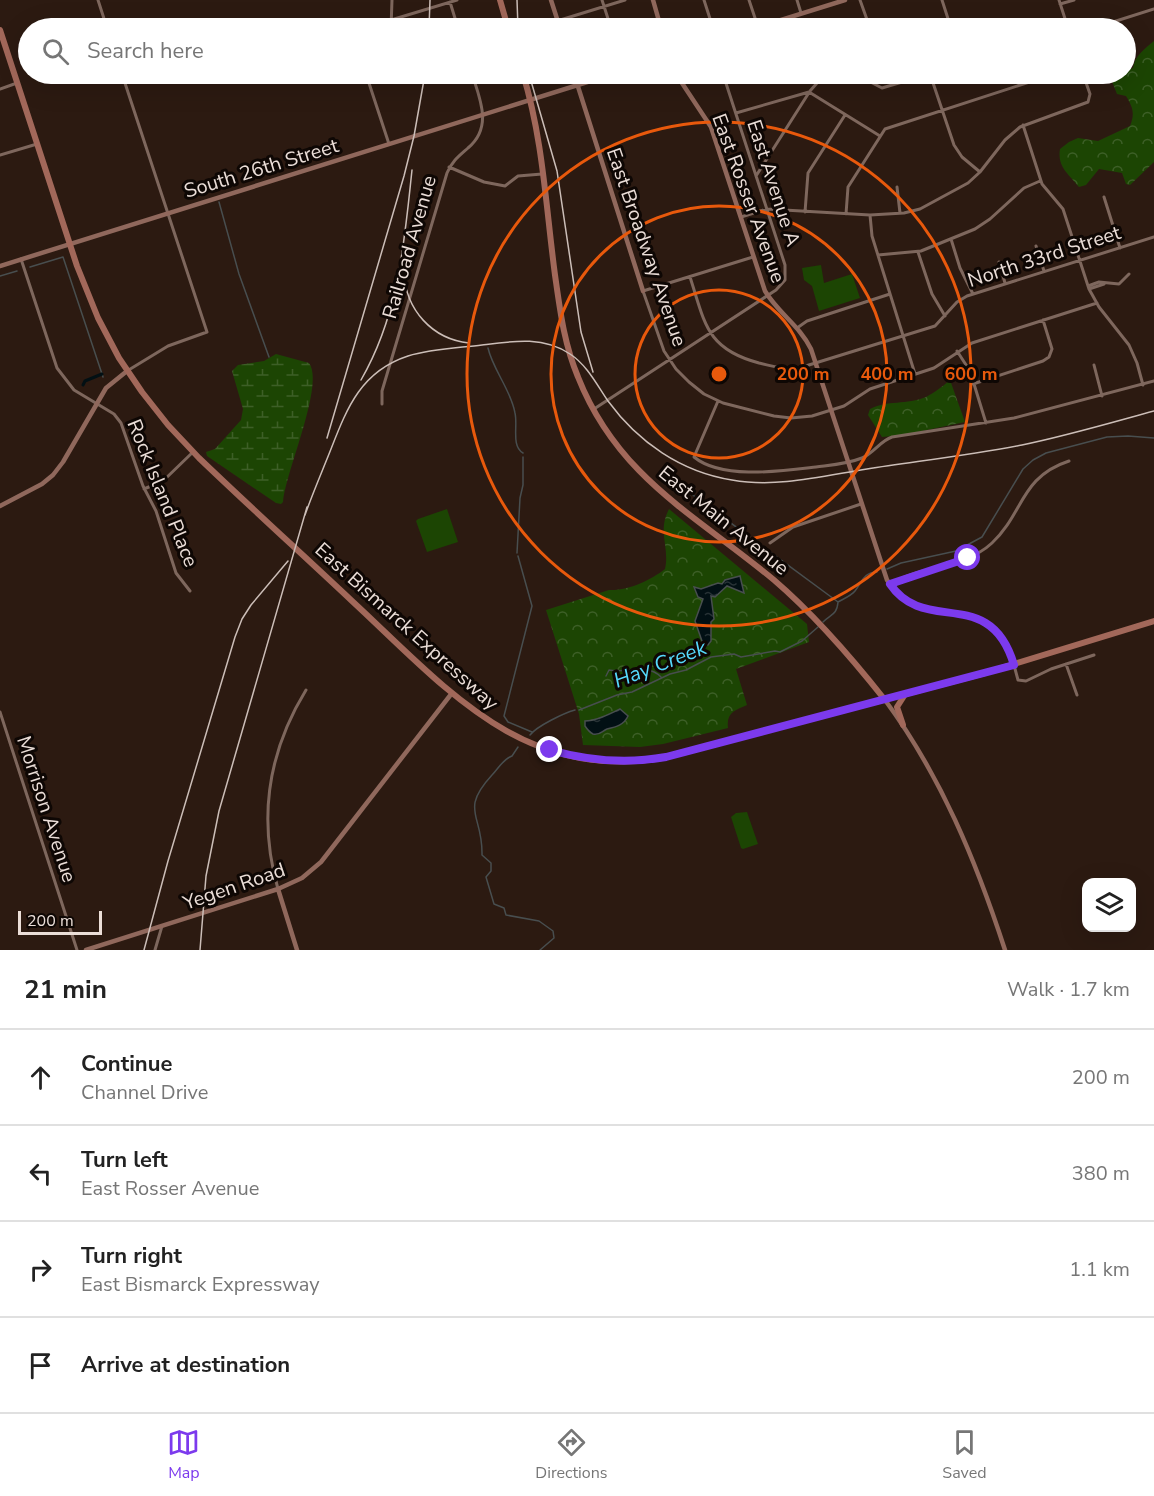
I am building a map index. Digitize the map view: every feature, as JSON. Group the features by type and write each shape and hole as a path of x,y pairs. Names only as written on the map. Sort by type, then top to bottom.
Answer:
{"main road":[{"path":"500,0 505,18"},
{"name":"East Bismarck Expressway","path":"0,30 69,244 94,311 127,371 157,412 193,452 452,693 492,724 532,744 567,755 619,762 650,760 1014,665 1154,621"},
{"name":"East Main Avenue","path":"526,84 542,174 564,332 574,369 593,410 621,451 650,484 753,563 796,600 835,639 885,700"},
{"path":"903,725 897,707 906,694"}],"street":[{"path":"98,0 104,18"},
{"path":"391,18 392,0"},
{"path":"398,18 457,0"},
{"path":"551,0 557,18"},
{"path":"602,0 608,18"},
{"path":"567,18 625,0"},
{"path":"653,0 659,18"},
{"path":"704,0 710,18"},
{"path":"749,0 754,18"},
{"path":"797,0 802,14"},
{"path":"789,18 845,0"},
{"path":"860,0 866,18"},
{"path":"942,0 948,18"},
{"path":"1065,18 1060,2 1074,0"},
{"path":"450,2 455,18"},
{"path":"1126,18 1154,9"},
{"path":"0,88 17,83"},
{"path":"0,506 42,484 53,475 108,386 168,345 207,332 125,84"},
{"path":"369,84 389,144"},
{"path":"475,84 483,114"},
{"name":"South 26th Street","path":"0,266 580,84"},
{"name":"East Rosser Avenue","path":"681,84 711,126 753,257 768,296 809,345 883,571 890,584 901,597 917,606 966,614 987,624 1003,639 1014,665"},
{"name":"East Avenue A","path":"726,84 786,272 781,286 768,296"},
{"path":"756,176 816,84"},
{"path":"874,84 882,88 895,84"},
{"path":"932,84 956,149 980,172"},
{"path":"846,214 848,187 887,127 1023,84"},
{"path":"741,217 767,209 870,214 900,213 931,205 965,185 980,172 1008,137 1023,126 1085,104 1090,94 1086,84"},
{"name":"East Broadway Avenue","path":"577,85 660,342 669,360 689,382 718,401 784,418 807,417 847,405 870,389 934,368 957,351 976,342 1097,303"},
{"path":"736,113 809,92 880,136"},
{"name":"Railroad Avenue","path":"382,404 382,391 449,167 479,136 483,114"},
{"path":"805,212 808,173 845,115"},
{"path":"1023,126 1041,181 1045,189 1062,207 1088,288 1129,345 1143,385"},
{"path":"0,155 37,144"},
{"path":"449,167 484,182 505,186 518,176 542,174"},
{"path":"878,255 918,252 983,225 1024,188 1041,181"},
{"path":"897,187 900,213"},
{"path":"1104,197 1120,248"},
{"path":"870,214 870,229 915,375"},
{"name":"North 33rd Street","path":"710,333 724,348 744,359 789,369 800,369 935,326 957,302 973,294 1154,237"},
{"path":"951,239 961,270 973,294"},
{"path":"1036,246 1044,272"},
{"path":"918,252 932,294 945,316"},
{"path":"643,291 753,257"},
{"name":"Rock Island Place","path":"21,259 57,368 72,389 114,414 122,424 144,489 156,511 176,573 190,591"},
{"path":"999,262 1006,284"},
{"path":"1088,288 1099,282 1119,284 1130,274"},
{"path":"690,277 710,333"},
{"path":"797,328 807,321 890,294"},
{"path":"593,410 768,296"},
{"path":"973,384 1042,362 1049,357 1052,349 1043,320"},
{"path":"957,351 968,368 986,423"},
{"path":"1094,365 1102,396"},
{"path":"718,401 693,457 717,467 757,473 848,462 866,456 892,437 1037,413 1154,381"},
{"path":"144,489 165,480 193,452"},
{"path":"890,584 980,552 999,535 1035,480 1052,468 1069,461"},
{"path":"770,543 798,525 861,504"},
{"path":"1014,665 1018,680 1024,681 1094,655"},
{"path":"1066,664 1077,695"},
{"path":"297,950 278,889 268,838 269,794 280,740 306,690"},
{"name":"Yegen Road","path":"86,950 278,889 302,878 321,862 452,693"},
{"name":"East Main Avenue","path":"885,700 925,761 964,836 982,880 1005,950"},
{"name":"Morrison Avenue","path":"0,712 77,950"},
{"path":"155,950 162,926"}],"green space":[{"path":"1154,41 1154,162 1130,185 1126,184 1122,173 1099,169 1086,185 1079,187 1062,166 1060,149 1078,138 1098,141 1130,126 1133,111 1126,96 1117,94 1113,84 1136,84 1136,60"},
{"path":"821,265 824,283 852,274 860,298 819,311 812,286 804,280 802,268"},
{"path":"276,354 309,363 313,374 308,409 281,504 276,503 207,456 206,452 215,449 241,420 243,409 232,371 238,365 264,361"},
{"path":"950,380 965,422 882,437 868,415 870,409 877,406 926,397"},
{"path":"447,509 458,542 427,552 416,521"},
{"path":"669,509 807,624 809,642 736,669 747,705 730,715 728,728 663,744 640,747 583,745 579,714 546,610 609,590 631,587 665,569 664,525"},
{"path":"747,812 758,844 743,849 731,817 736,813"}],"water":[{"path":"740,576 744,593 727,586 715,597 711,596 714,619 711,622 711,641 708,645 703,644 695,621 703,599 698,597 694,587 701,589 718,583 722,584 725,580"},
{"path":"620,709 628,716 619,725 599,734 593,734 585,726 585,721 598,719"}],"waterway":[{"path":"219,202 239,274 269,357"},
{"path":"30,267 63,257 103,377"},
{"path":"0,276 17,271"},
{"path":"488,348 513,405 517,446 523,453"},
{"path":"83,385 85,381 102,374"},
{"name":"Hay Creek","path":"887,569 901,563 956,551 982,537 1023,469 1046,453 1107,437 1154,438"},
{"path":"517,553 523,457"},
{"path":"682,487 838,602"},
{"path":"518,556 532,606 504,716 508,722 532,732"},
{"name":"Hay Creek","path":"823,622 835,612 838,602 853,593 866,576 877,572"},
{"name":"Hay Creek","path":"579,710 617,695 632,692 711,657 734,654 741,657 780,652 802,641 818,627"},
{"path":"606,676 609,670 643,669 661,677"},
{"name":"Hay Creek","path":"530,735 551,720 575,710"},
{"name":"Hay Creek","path":"518,747 482,787 477,797 475,813 482,855 491,863 491,871 486,877 494,904 504,908 506,915 539,921 553,931 554,938 540,950"}],"railway":[{"path":"429,18 430,0"},
{"path":"517,0 518,18"},
{"path":"327,438 404,176 423,84"},
{"path":"532,84 557,171 581,332 593,372"},
{"path":"361,380 374,355 392,304 402,252 412,170"},
{"path":"404,273 410,299 423,320 444,336 469,343"},
{"path":"305,515 342,423 356,395 366,383 391,363 408,356 445,349 528,341 560,348 582,364 608,401 633,430 662,453 695,470 713,476 749,482 800,480 1003,449 1055,438 1154,411"},
{"path":"200,950 206,876 219,811 307,507"},
{"path":"144,950 168,861 235,637 251,605 288,561"}],"route":[{"path":"550,750 600,760 650,760 696,750 1014,665 1008,647 995,629 966,614 917,606 901,597 890,584 968,558"}]}
